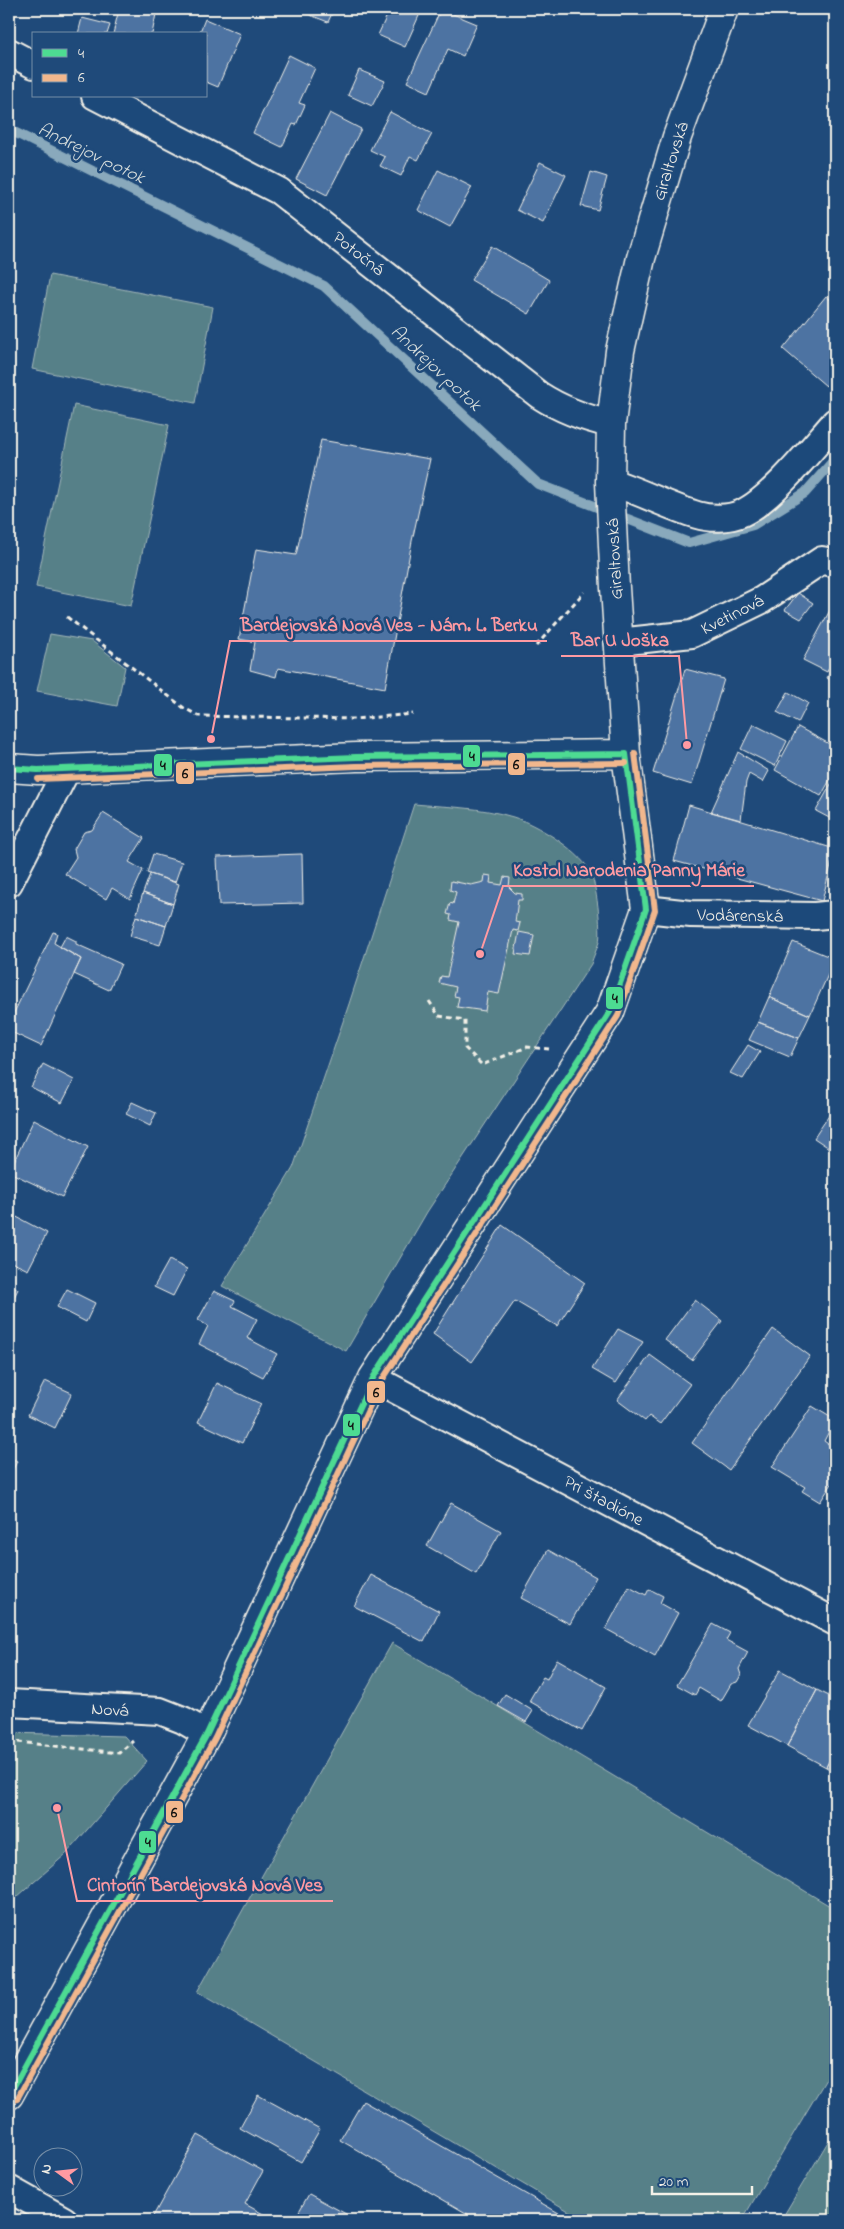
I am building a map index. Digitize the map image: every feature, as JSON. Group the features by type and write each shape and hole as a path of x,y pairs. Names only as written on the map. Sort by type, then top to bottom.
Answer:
{"street":[{"name":"Giraltovská","path":"9,2094 207,1734 373,1378 610,1012 646,909 626,754 610,482 611,424 620,351 641,258 677,137 724,9"},
{"path":"9,52 32,64"},
{"name":"Potočná","path":"99,98 279,191 538,395 562,410 581,417 611,424"},
{"path":"610,482 698,515 721,518 741,514 756,504 788,473 835,422"},
{"name":"Kvetinová","path":"618,642 692,634 762,600 822,560 835,564"},
{"path":"9,768 67,769 356,757 626,754"},
{"path":"9,883 67,769"},
{"name":"Vodárenská","path":"646,909 691,914 815,916 835,914"},
{"name":"Pri štadióne","path":"373,1378 835,1622"},
{"name":"Nová","path":"9,1703 160,1711 184,1720 207,1734"},
{"path":"9,2189 64,2220"}],"path":[{"path":"536,646 586,589"},
{"path":"68,617 184,708 199,716 355,719 413,714"},
{"path":"429,1001 439,1016 465,1020 465,1048 482,1065 527,1047 554,1049"},
{"path":"9,1741 119,1753 138,1737"}],"green space":[{"path":"50,275 213,307 195,403 32,369"},
{"path":"74,405 169,425 131,606 36,587"},
{"path":"50,634 92,641 125,667 117,706 37,691"},
{"path":"414,804 476,809 501,814 522,820 555,838 576,854 590,871 596,895 600,936 591,964 427,1212 346,1351 222,1286 293,1168"},
{"path":"392,1643 835,1909 835,2064 742,2220 584,2220 197,1992"},
{"path":"9,1733 124,1736 147,1761 66,1854 9,1904"},
{"path":"835,2130 835,2220 781,2220"}],"building":[{"path":"119,9 157,9 152,32 113,32"},
{"path":"301,9 334,9 328,22 300,11"},
{"path":"390,9 422,9 405,47 378,35"},
{"path":"441,9 477,24 463,56 448,49 429,92 407,82"},
{"path":"82,18 110,25 108,32 78,32"},
{"path":"205,19 240,34 218,87 208,83 208,32 200,32"},
{"path":"289,55 315,68 299,103 305,105 296,125 293,124 282,147 253,133"},
{"path":"359,70 385,81 372,106 348,95"},
{"path":"390,112 432,134 418,160 410,156 401,176 380,166 385,157 370,150"},
{"path":"330,113 361,129 327,195 296,179"},
{"path":"540,162 566,175 543,223 517,210"},
{"path":"438,170 472,187 450,227 418,210"},
{"path":"591,172 607,177 598,210 581,206"},
{"path":"492,246 549,280 529,314 471,280"},
{"path":"826,296 835,303 835,373 826,386 783,349"},
{"path":"321,440 430,459 412,541 385,688 278,668 276,677 250,670 255,642 239,639 256,549 296,555"},
{"path":"798,593 813,603 801,619 785,610"},
{"path":"835,601 835,656 827,672 803,660"},
{"path":"835,663 835,683 827,678"},
{"path":"685,669 724,679 692,785 653,773"},
{"path":"788,692 808,703 798,723 777,712"},
{"path":"753,724 787,741 775,766 741,749"},
{"path":"798,727 835,747 835,771 821,796 775,770"},
{"path":"738,752 769,771 763,782 749,774 746,782 741,820 711,812"},
{"path":"835,777 835,821 816,811"},
{"path":"689,805 835,849 822,901 674,861"},
{"path":"103,813 144,838 129,862 143,870 130,899 112,888 106,899 65,874 76,857 74,849 84,832 92,830"},
{"path":"153,854 182,862 175,882 147,873"},
{"path":"302,854 303,903 219,905 217,857"},
{"path":"150,874 179,884 173,904 143,893"},
{"path":"485,875 491,876 490,883 502,885 504,877 510,878 509,887 515,893 522,894 522,900 518,900 515,922 520,923 518,931 513,930 499,994 488,992 485,1011 457,1007 459,997 454,996 456,987 439,983 441,976 447,977 459,922 450,920 451,915 447,914 450,903 453,904 456,892 450,890 451,881 471,885 484,882"},
{"path":"143,893 173,904 166,926 136,916"},
{"path":"136,916 166,926 160,945 130,936"},
{"path":"53,932 57,933 54,943 81,959 41,1046 9,1031 9,1023"},
{"path":"519,932 534,935 530,956 515,954"},
{"path":"66,936 76,941 76,944 121,964 109,990 74,974 81,959 60,947"},
{"path":"793,942 835,959 810,1015 769,997"},
{"path":"769,997 810,1015 799,1038 758,1022"},
{"path":"758,1022 799,1038 790,1057 749,1040"},
{"path":"748,1045 760,1052 743,1079 730,1073"},
{"path":"43,1064 74,1080 62,1103 31,1087"},
{"path":"132,1102 156,1113 150,1126 126,1114"},
{"path":"832,1111 835,1113 835,1152 814,1138"},
{"path":"34,1119 88,1147 62,1197 9,1172"},
{"path":"9,1213 47,1233 28,1270 9,1261"},
{"path":"502,1225 585,1283 557,1326 515,1301 472,1362 433,1334"},
{"path":"169,1260 187,1269 173,1296 154,1287"},
{"path":"9,1284 18,1289 9,1308"},
{"path":"67,1289 95,1303 86,1322 57,1307"},
{"path":"214,1291 235,1301 232,1306 257,1319 247,1338 277,1354 263,1377 199,1344 208,1326 198,1320"},
{"path":"695,1300 722,1321 692,1360 665,1340"},
{"path":"618,1329 643,1342 616,1383 592,1369"},
{"path":"773,1329 810,1356 729,1470 692,1443"},
{"path":"650,1355 690,1384 660,1424 649,1416 645,1421 617,1400"},
{"path":"45,1381 72,1393 55,1428 28,1415"},
{"path":"217,1383 261,1404 242,1443 198,1422"},
{"path":"812,1406 835,1420 824,1441 835,1449 835,1479 820,1502 802,1491 805,1487 772,1467"},
{"path":"9,1457 17,1461 9,1478"},
{"path":"451,1503 501,1531 476,1574 427,1546"},
{"path":"548,1550 596,1577 570,1624 521,1598"},
{"path":"371,1575 439,1611 424,1642 354,1606"},
{"path":"629,1586 646,1595 649,1589 663,1596 660,1603 678,1613 655,1656 606,1629"},
{"path":"713,1624 730,1633 726,1640 748,1652 739,1669 741,1675 737,1682 731,1684 721,1701 699,1688 695,1695 677,1685"},
{"path":"557,1659 606,1687 582,1731 529,1701 543,1677 547,1679"},
{"path":"780,1670 817,1690 787,1746 748,1725"},
{"path":"817,1690 835,1699 835,1750 826,1767 787,1746"},
{"path":"505,1694 533,1711 526,1722 498,1706"},
{"path":"835,1750 835,1773 826,1767"},
{"path":"258,2095 320,2129 301,2162 240,2128"},
{"path":"363,2101 571,2220 478,2220 340,2140"},
{"path":"198,2135 263,2171 245,2204 274,2220 151,2220"},
{"path":"309,2194 357,2220 294,2220"}],"waterway":[{"name":"Andrejov potok","path":"9,133 14,132 324,286 538,484 689,543 753,525 805,493 835,459"}],"transit line":[{"name":"6","path":"17,2099 215,1738 381,1382 618,1016 655,910 635,753"},
{"name":"4","path":"9,768 38,770 356,757 626,754"},
{"name":"4","path":"9,2095 207,1734 373,1378 610,1012 646,909 626,754"},
{"name":"6","path":"38,779 356,766 626,763"}],"place":[{"name":"Bardejovská Nová Ves - Nám. L. Berku","path":"211,739"},
{"name":"Bar U Joška","path":"687,745"},
{"name":"Kostol Narodenia Panny Márie","path":"480,954"},
{"name":"Cintorín Bardejovská Nová Ves","path":"57,1808"}]}
